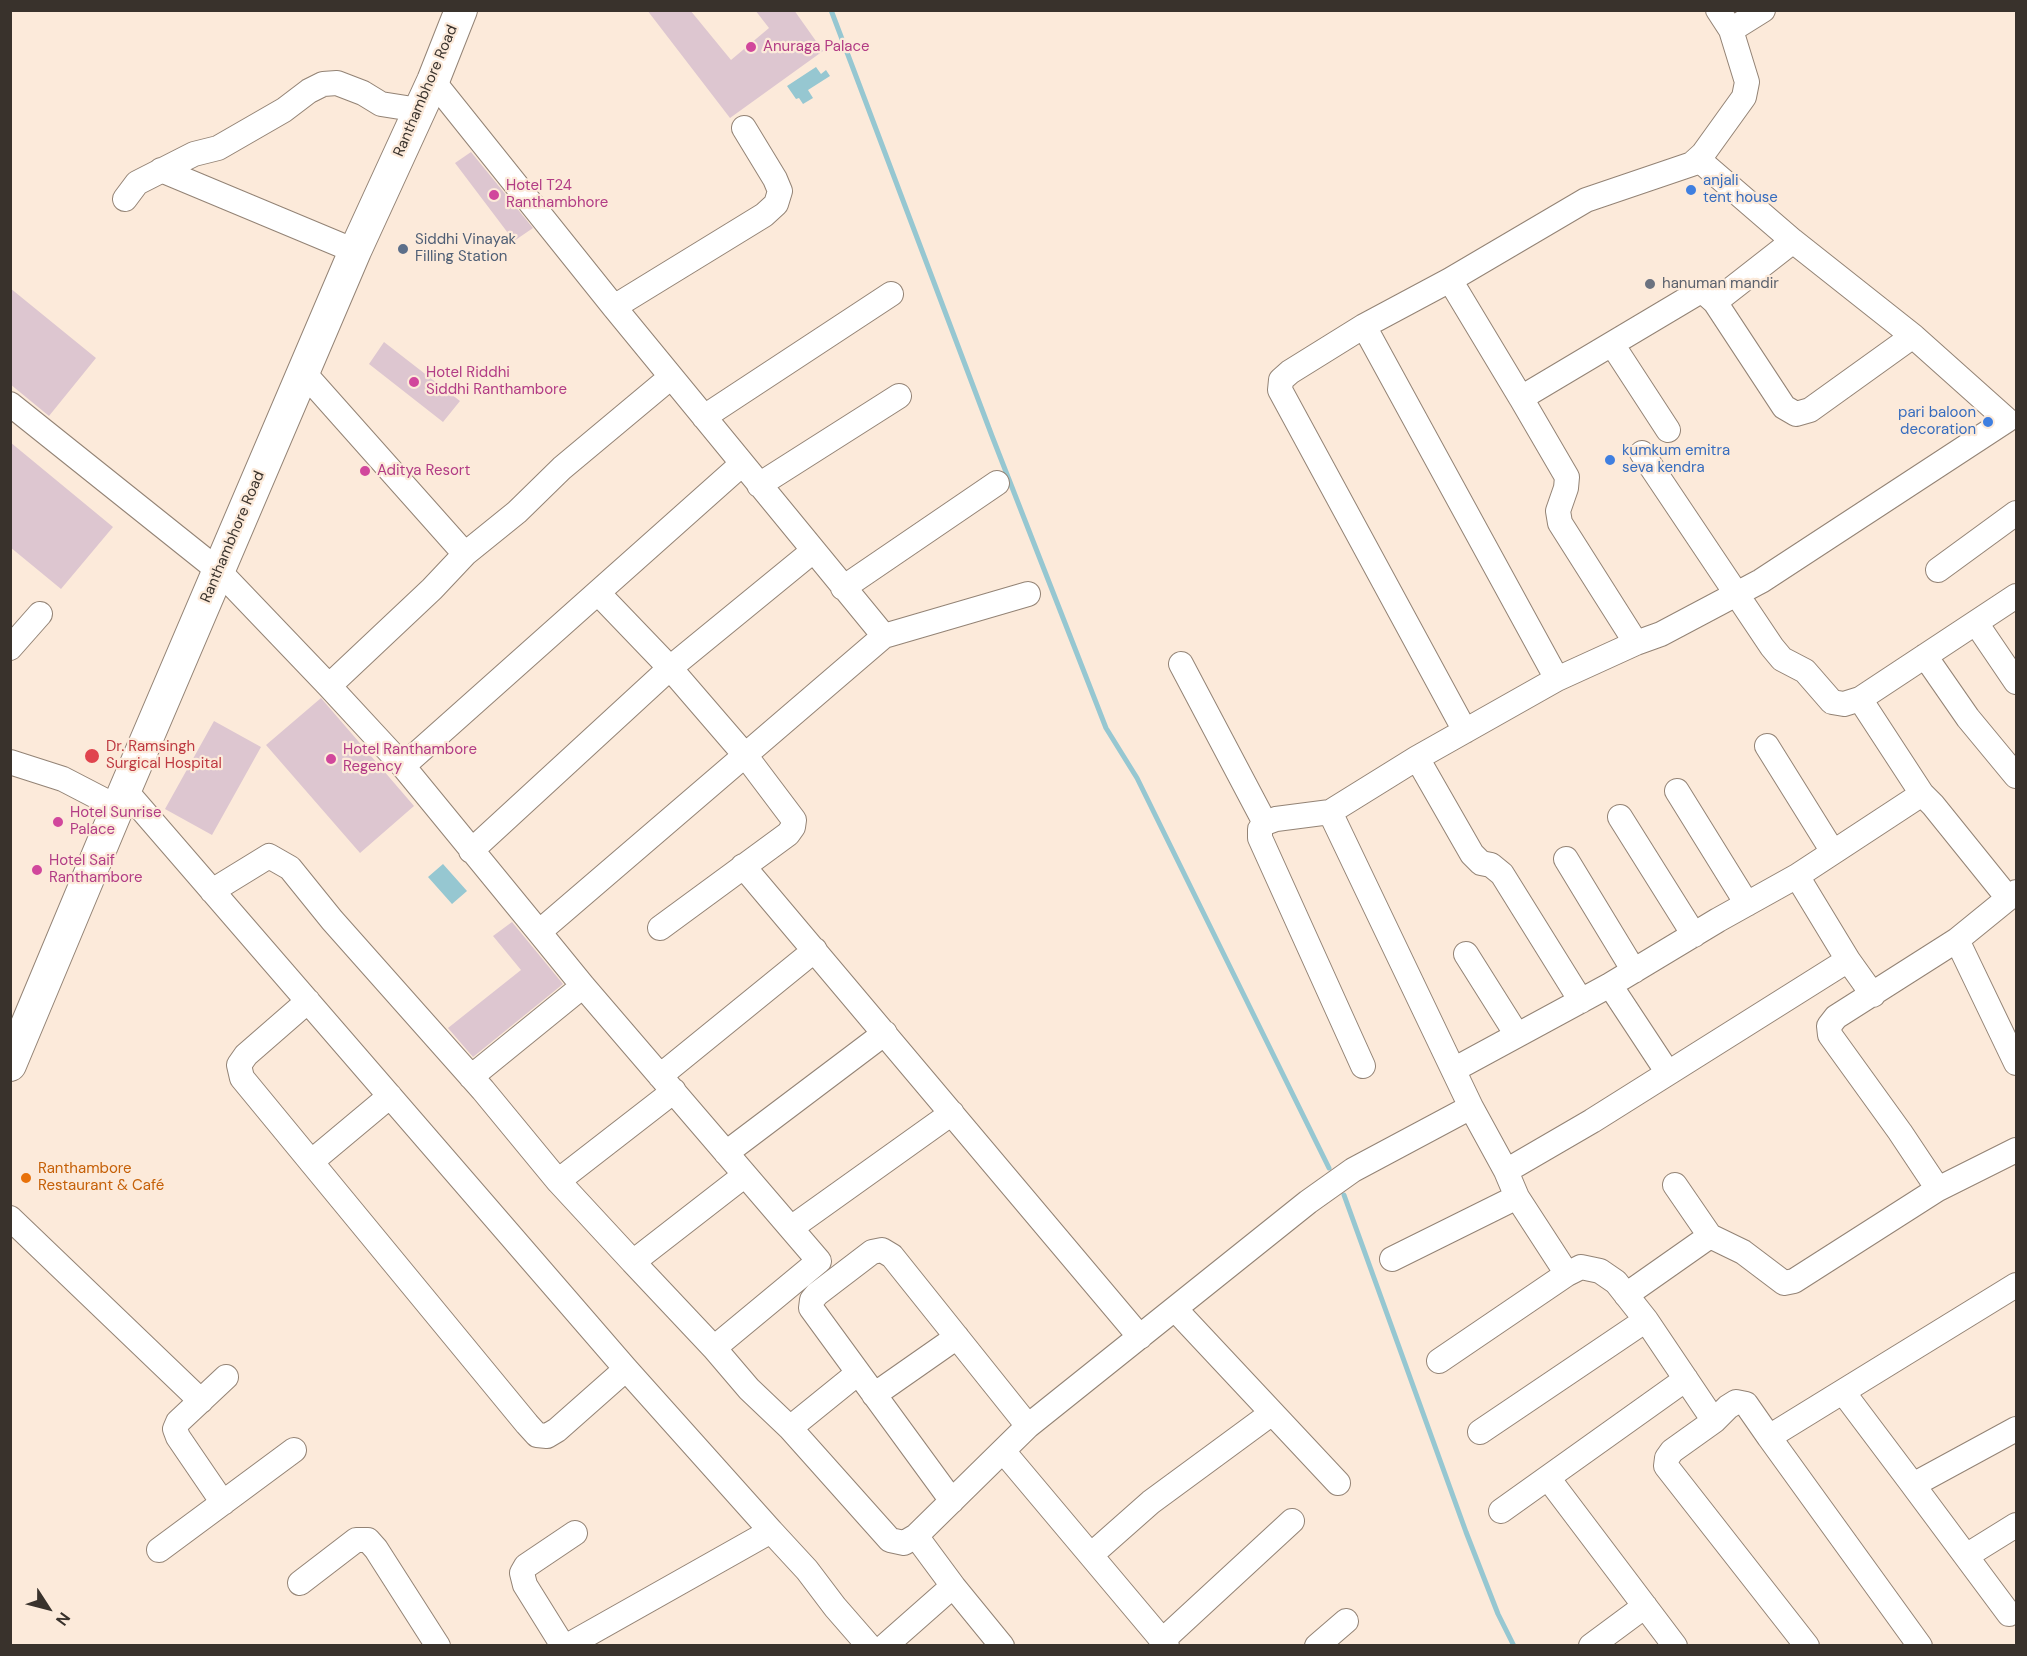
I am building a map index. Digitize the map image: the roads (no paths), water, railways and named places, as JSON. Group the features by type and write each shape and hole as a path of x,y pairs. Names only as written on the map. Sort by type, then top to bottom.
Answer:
{"main road":[{"name":"Ranthambhore Road","path":"10,1065 121,798 355,251 433,81 460,10"}],"street":[{"path":"1465,730 1280,390 1281,380 1364,326 1450,280 1586,200 1692,165 1716,137 1744,97 1747,82 1725,20 1763,10"},
{"path":"433,81 614,308 884,636"},
{"path":"125,199 137,183 194,154 218,148 284,110 309,91 323,84 337,83 356,90 381,104 419,110"},
{"path":"614,308 764,215 776,204 780,191 775,179 744,128"},
{"path":"1363,1066 1260,838 1260,829 1265,824 1276,819 1330,812 1465,730 1557,680 1636,643 1661,634 1761,582 2012,423 1914,336 1793,241 1698,159"},
{"path":"161,170 355,251"},
{"path":"1714,302 1793,241"},
{"path":"1450,280 1567,477 1566,488 1558,511 1560,523 1636,643"},
{"path":"1521,398 1699,292 1705,293 1714,302 1784,407 1796,414 1810,410 1914,336"},
{"path":"704,417 891,294"},
{"path":"1364,326 1557,680"},
{"path":"1612,344 1668,430"},
{"path":"303,373 465,554"},
{"path":"329,686 432,590 465,554 517,512 562,468 671,377"},
{"path":"759,485 899,396"},
{"path":"10,404 219,571 329,686 403,766 583,986 835,1279"},
{"path":"1642,453 1782,659 1805,671 1832,702 1845,704 1860,699 2016,596"},
{"path":"403,766 742,464"},
{"path":"843,588 997,483"},
{"path":"1938,570 2016,513"},
{"path":"471,850 670,668 813,551"},
{"path":"598,593 670,668 745,755 794,820 793,827 788,834 660,928"},
{"path":"539,932 884,636 1028,594"},
{"path":"10,648 40,614"},
{"path":"1976,622 2016,682"},
{"path":"1925,656 1968,718 2016,776"},
{"path":"1181,664 1265,824"},
{"path":"1860,699 1922,794 2012,895 1957,940 1836,1017 1829,1026 1830,1035 1938,1189"},
{"path":"1767,746 1833,852"},
{"path":"1417,758 1472,854 1481,863 1491,865 1502,874 1581,1001"},
{"path":"11,762 121,798 212,891 626,1369 807,1570 869,1646"},
{"path":"1677,791 1747,904"},
{"path":"1455,1069 1610,985 1797,876 1922,794"},
{"path":"1330,812 1455,1069 1471,1107 1506,1171 1517,1197 1567,1274"},
{"path":"1620,817 1694,935"},
{"path":"212,891 269,856 290,868 332,921 471,1077 558,1181 714,1348 749,1389 790,1428 890,1540 904,1543 916,1536 1028,1426 1308,1202 1353,1170 1471,1107"},
{"path":"1566,859 1634,971"},
{"path":"743,866 1140,1337"},
{"path":"1797,876 1848,960 1873,995"},
{"path":"1957,940 2016,1063"},
{"path":"558,1181 814,950"},
{"path":"1466,954 1517,1035"},
{"path":"1506,1171 1592,1121 1848,960"},
{"path":"1610,985 1668,1073"},
{"path":"471,1077 583,986"},
{"path":"308,1001 246,1055 238,1065 242,1077 537,1435 547,1436 557,1430 626,1369"},
{"path":"726,1153 885,1034"},
{"path":"311,1162 390,1096"},
{"path":"791,1228 952,1113"},
{"path":"1675,1185 1710,1236 1743,1252 1784,1283 1794,1281 1938,1189 2016,1150"},
{"path":"633,1262 745,1175"},
{"path":"1392,1259 1517,1197"},
{"path":"10,1218 201,1401"},
{"path":"1626,1294 1710,1236"},
{"path":"952,1501 811,1308 812,1300 859,1260 872,1252 882,1250 892,1256 1028,1426"},
{"path":"714,1348 819,1261"},
{"path":"1439,1360 1567,1274 1581,1267 1600,1271 1616,1282 1646,1320 1714,1420"},
{"path":"1769,1437 2016,1285"},
{"path":"1175,1309 1338,1483"},
{"path":"1480,1432 1646,1320"},
{"path":"874,1395 957,1337"},
{"path":"790,1428 858,1373"},
{"path":"223,1503 178,1437 175,1429 178,1422 226,1377"},
{"path":"1500,1511 1686,1378"},
{"path":"1843,1392 2009,1614"},
{"path":"1807,1646 1666,1466 1667,1458 1672,1451 1736,1402 1746,1404 1920,1646"},
{"path":"1091,1555 1151,1502 1272,1413"},
{"path":"1913,1485 2016,1429"},
{"path":"159,1550 294,1450"},
{"path":"1002,1451 1165,1643 1292,1521"},
{"path":"1548,1478 1676,1646"},
{"path":"1966,1556 2016,1525"},
{"path":"575,1533 526,1566 522,1574 525,1585 565,1646 771,1531"},
{"path":"916,1536 1002,1646"},
{"path":"300,1583 356,1539 368,1540 438,1646"},
{"path":"885,1646 953,1586"},
{"path":"1591,1646 1645,1606"},
{"path":"1317,1646 1346,1621"}],"water":[{"path":"816,67 821,74 826,70 830,76 808,90 813,98 803,104 799,98 796,99 787,86"},
{"path":"443,864 467,891 452,904 428,877"}],"waterway":[{"path":"831,10 992,436 1106,728 1137,778 1329,1168"},
{"path":"1344,1195 1466,1532 1498,1614 1514,1646"}],"place":[{"name":"Anuraga Palace","path":"751,47"},
{"name":"anjali tent house","path":"1691,190"},
{"name":"Hotel T24 Ranthambhore","path":"494,195"},
{"name":"Siddhi Vinayak Filling Station","path":"403,249"},
{"name":"hanuman mandir","path":"1650,284"},
{"name":"Hotel Riddhi Siddhi Ranthambore","path":"414,382"},
{"name":"pari baloon decoration","path":"1988,422"},
{"name":"kumkum emitra seva kendra","path":"1610,460"},
{"name":"Aditya Resort","path":"365,471"},
{"name":"Dr. Ramsingh Surgical Hospital","path":"92,756"},
{"name":"Hotel Ranthambore Regency","path":"331,759"},
{"name":"Hotel Sunrise Palace","path":"58,822"},
{"name":"Hotel Saif Ranthambore","path":"37,870"},
{"name":"Ranthambore Restaurant & Café","path":"26,1178"}]}
